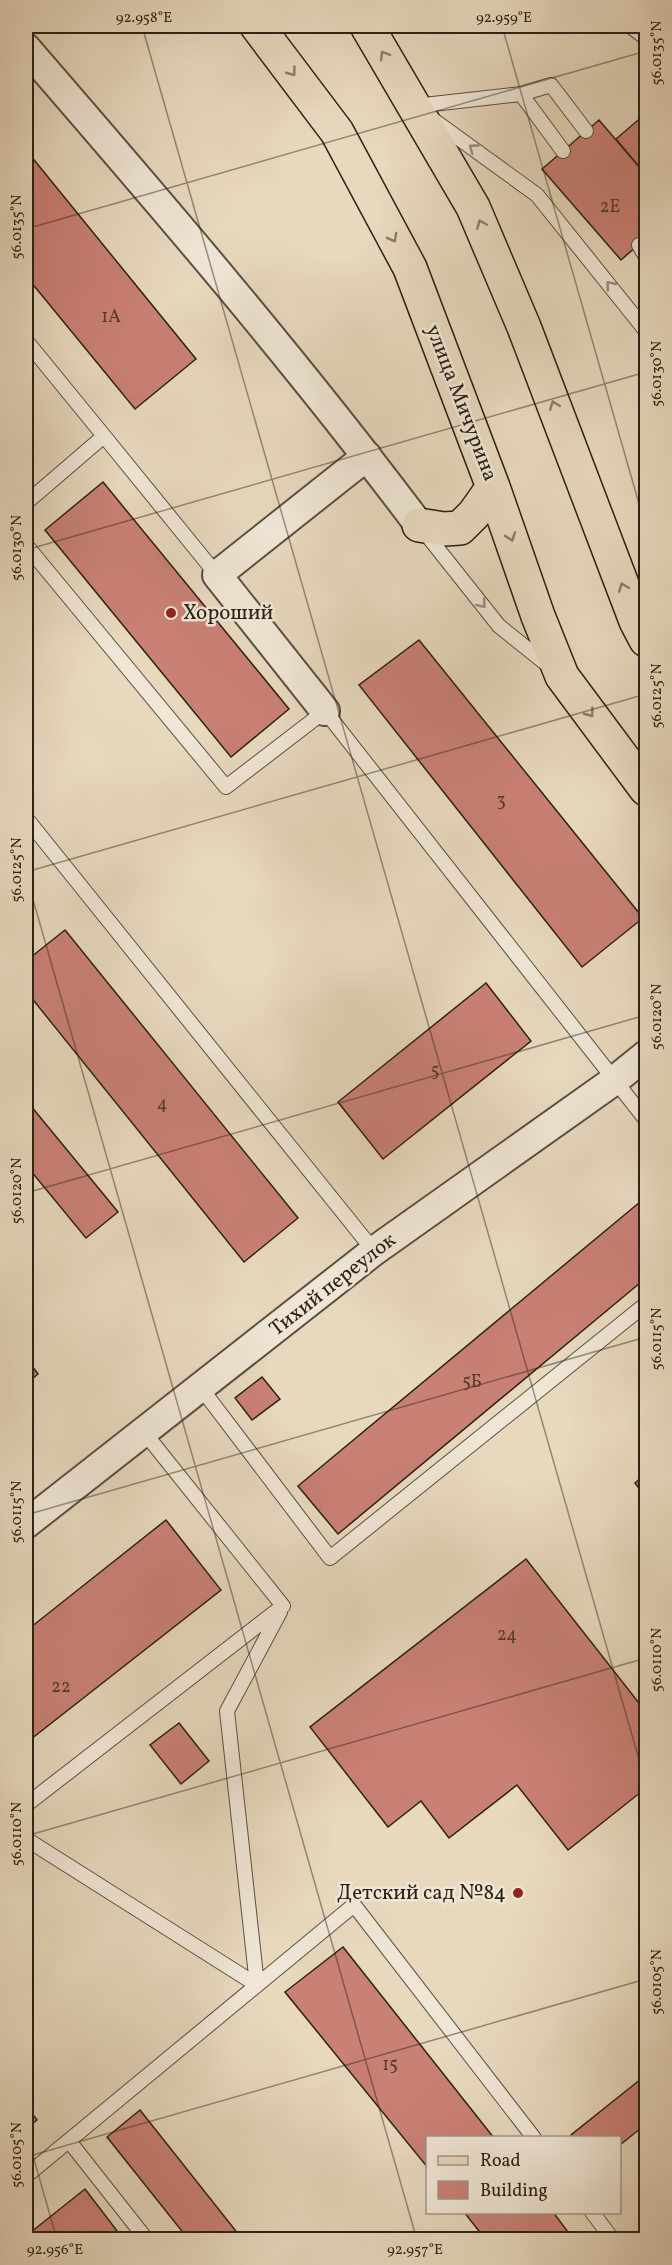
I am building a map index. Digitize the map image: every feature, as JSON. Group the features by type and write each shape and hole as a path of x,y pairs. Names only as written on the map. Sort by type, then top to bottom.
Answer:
{"main road":[{"name":"улица Мичурина","path":"257,26 337,132 410,268 494,487 538,616 562,676 646,789"},
{"path":"366,26 473,207 524,327 636,621 646,640"},
{"path":"419,525 444,529 460,528 474,514 494,487"}],"street":[{"path":"26,48 187,233 367,456 419,525"},
{"path":"325,711 217,575 367,456"},
{"name":"Тихий переулок","path":"26,1524 374,1251 615,1080 646,1055"}],"lane":[{"path":"630,26 646,38"},
{"path":"415,106 521,94 551,85 586,131"},
{"path":"521,94 563,151"},
{"path":"415,106 537,195 646,331"},
{"path":"28,343 217,575"},
{"path":"26,503 104,436"},
{"path":"419,525 499,626 562,676"},
{"path":"26,545 226,787 325,711 646,1120"},
{"path":"26,818 374,1251"},
{"path":"201,1388 330,1558 646,1304"},
{"path":"144,1432 283,1606"},
{"path":"26,1805 283,1606"},
{"path":"257,1985 227,1711 283,1606"},
{"path":"26,1839 257,1985"},
{"path":"26,2175 354,1905 532,2136"},
{"path":"69,2141 147,2240"},
{"path":"594,2214 613,2240"}],"building":[{"path":"644,115 646,118 646,175 616,139"},
{"path":"599,120 646,175 646,238 621,260 542,169"},
{"path":"26,150 196,359 135,409 26,276"},
{"path":"103,482 289,709 231,757 45,530"},
{"path":"419,640 643,918 582,967 359,685"},
{"path":"65,930 298,1218 244,1262 26,991 26,961"},
{"path":"486,983 531,1041 383,1159 338,1102"},
{"path":"26,1100 118,1212 86,1238 26,1165"},
{"path":"646,1197 646,1278 338,1534 298,1486"},
{"path":"26,1358 38,1374 26,1384"},
{"path":"262,1377 280,1399 252,1420 235,1398"},
{"path":"646,1473 646,1497 635,1483"},
{"path":"166,1520 221,1590 26,1743 26,1631"},
{"path":"526,1559 646,1712 646,1788 568,1850 517,1785 449,1838 421,1801 388,1827 310,1727"},
{"path":"179,1723 209,1761 181,1784 150,1745"},
{"path":"343,1947 492,2136 426,2136 426,2166 285,1992"},
{"path":"646,2075 646,2124 621,2144 621,2136 571,2135"},
{"path":"26,2106 37,2120 26,2129"},
{"path":"140,2110 243,2240 189,2240 107,2137"},
{"path":"85,2189 124,2240 26,2240 26,2236"},
{"path":"466,2214 554,2214 574,2240 486,2240"}],"place":[{"name":"Хороший","path":"171,613"},
{"name":"Детский сад №84","path":"518,1893"}]}
